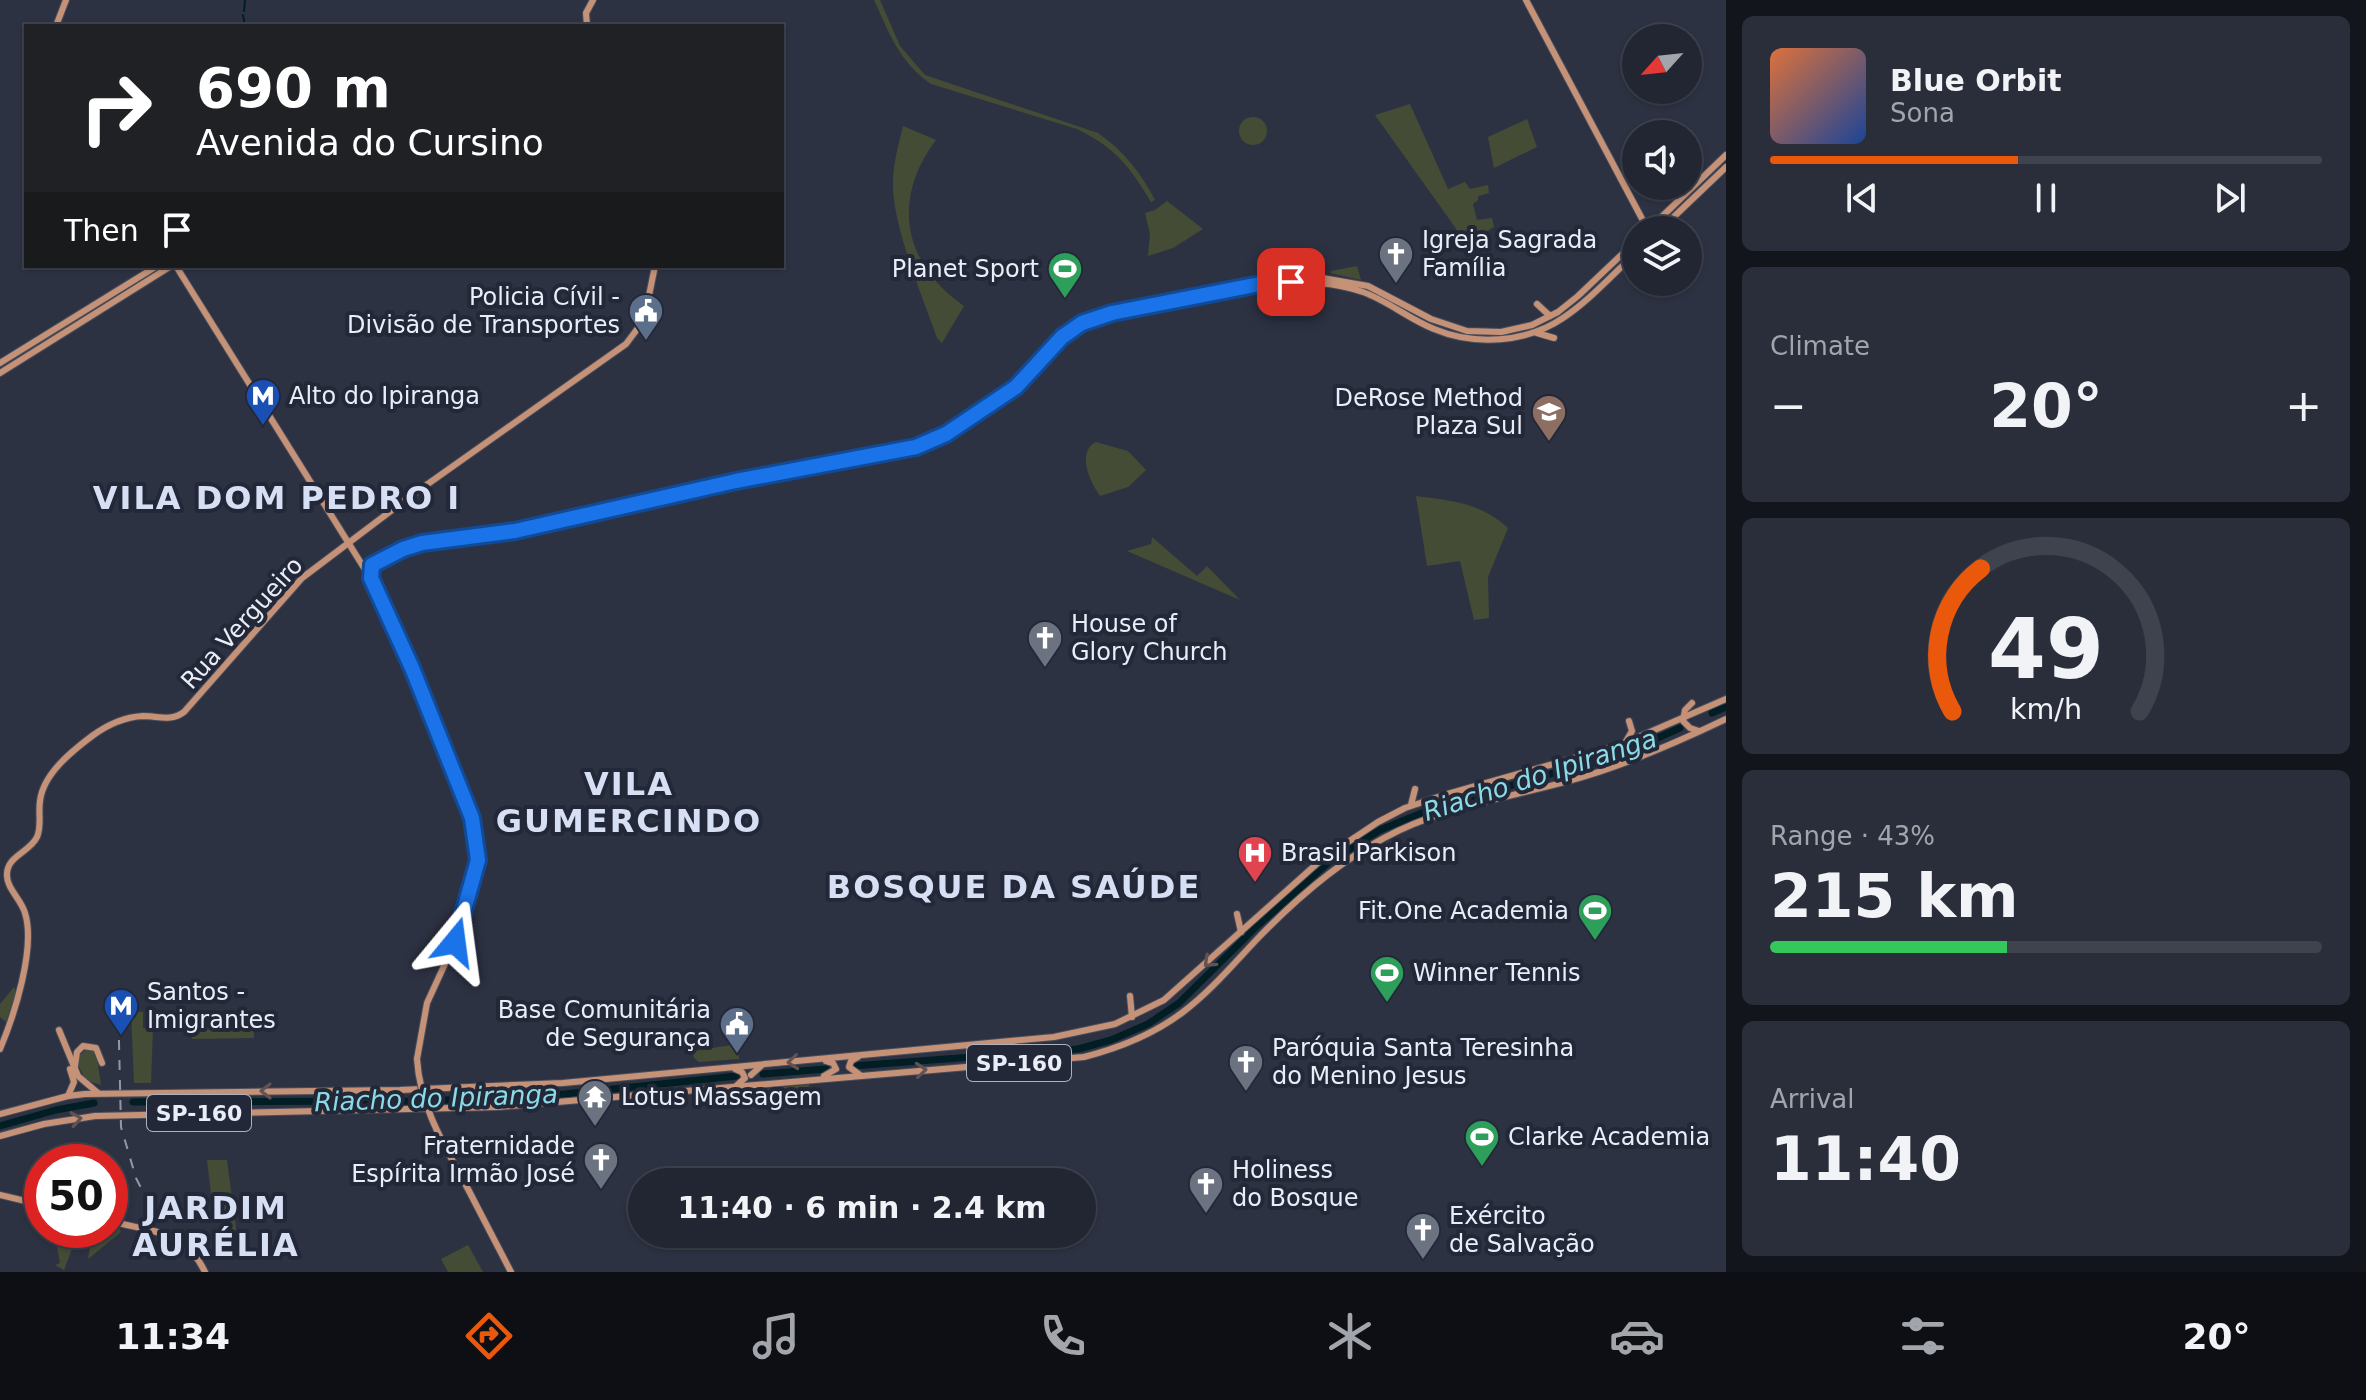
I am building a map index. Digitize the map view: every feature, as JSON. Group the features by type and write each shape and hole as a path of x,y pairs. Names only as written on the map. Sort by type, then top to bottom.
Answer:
{"main road":[{"path":"57,24 66,0"},
{"path":"587,24 586,13 593,0"},
{"path":"1526,0 1641,216"},
{"path":"1663,216 1726,155"},
{"path":"1675,216 1726,167"},
{"path":"1533,329 1578,296 1622,254"},
{"path":"1275,281 1348,288 1386,303 1433,329 1469,339 1501,339 1561,319 1587,300 1622,266"},
{"path":"0,363 154,268"},
{"path":"0,373 172,268"},
{"path":"175,268 371,578 465,796 478,851 475,872 455,942 427,1003 417,1059 419,1084 426,1108 511,1272"},
{"name":"Rua Vergueiro","path":"0,1049 21,979 28,934 26,914 8,882 7,872 13,860 33,843 38,834 42,791 53,773 72,752 110,725 141,716 168,719 182,714 289,591 348,542 617,351 639,330 646,314 655,268"},
{"path":"372,565 422,543 515,531 929,442 1016,387 1062,337 1082,323 1112,313 1290,276 1322,276 1368,286 1431,319 1467,331 1533,329 1554,338"},
{"path":"1302,282 1322,276"},
{"path":"1375,306 1386,303"},
{"path":"1533,329 1538,305 1550,316 1561,319"},
{"path":"990,415 994,402"},
{"path":"360,559 372,565"},
{"path":"371,578 372,565"},
{"name":"SP-160","path":"0,1114 68,1096 99,1093 438,1089 563,1083 1066,1036 1098,1029 1132,1017 1170,996 1331,851 1363,830 1411,806 1625,744 1726,699"},
{"path":"1692,703 1685,710 1683,720 1696,731"},
{"path":"182,714 191,722"},
{"name":"SP-160","path":"0,1136 44,1124 95,1116 498,1107 1074,1059 1105,1052 1132,1041 1185,1011 1319,881 1384,838 1427,817 1586,776 1639,759 1726,719"},
{"path":"1625,744 1631,733 1629,721"},
{"path":"1634,740 1643,741 1648,746 1639,759"},
{"path":"1411,806 1415,789"},
{"path":"1237,914 1241,932"},
{"path":"1130,996 1132,1017"},
{"path":"68,1096 74,1078 56,1029 75,1070 85,1084 99,1093"},
{"path":"75,1070 77,1052 83,1046 96,1048 102,1063"},
{"path":"860,1075 851,1070 849,1064 861,1055"},
{"path":"820,1079 836,1069 833,1063 823,1059"},
{"path":"751,1075 762,1065"},
{"path":"724,1068 740,1070 744,1074 744,1081 732,1088"},
{"path":"0,1195 24,1201"},
{"path":"128,1225 179,1240 194,1254 205,1272"}],"green space":[{"path":"874,0 880,0 900,46 925,75 1098,133 1131,163 1155,200 1151,202 1136,178 1112,151 1091,136 931,84 903,57"},
{"path":"1410,104 1448,189 1465,182 1470,189 1488,185 1489,193 1478,196 1473,204 1477,220 1492,218 1494,227 1467,244 1375,115"},
{"path":"1253,117 1263,121 1267,131 1263,141 1253,145 1243,141 1239,131 1243,121"},
{"path":"1527,119 1537,147 1494,168 1488,137"},
{"path":"903,126 936,140 922,162 909,207 910,229 916,251 943,289 964,306 942,343 937,338 916,282 897,217 893,174"},
{"path":"1167,201 1203,229 1173,248 1148,256 1150,234 1145,213"},
{"path":"1357,266 1361,280 1330,273 1331,271"},
{"path":"1096,442 1128,451 1146,470 1128,487 1100,496 1092,483 1086,460 1090,447"},
{"path":"1416,496 1454,501 1476,508 1508,528 1488,577 1489,618 1474,620 1460,561 1427,566"},
{"path":"1152,537 1197,576 1207,566 1240,600 1127,551 1151,544"},
{"path":"14,987 16,992 6,1022 0,1017 0,1004"},
{"path":"248,1009 253,1013 254,1038 192,1039 192,1026 225,1025"},
{"path":"131,1012 143,1012 143,1028 153,1028 151,1083 134,1083"},
{"path":"737,1044 739,1059 699,1062 692,1052 703,1049"},
{"path":"87,1049 96,1052 101,1085 86,1080 78,1065 78,1057"},
{"path":"809,1084 809,1087 763,1101 757,1090"},
{"path":"207,1160 227,1160 237,1236 213,1211"},
{"path":"468,1245 483,1272 448,1272 441,1259"},
{"path":"57,1248 72,1248 64,1270 55,1265 60,1263"},
{"path":"90,1248 101,1248 88,1259"}],"waterway":[{"path":"244,11 245,0"},
{"path":"243,15 245,24"},
{"name":"Riacho do Ipiranga","path":"1712,713 1726,707"},
{"name":"Riacho do Ipiranga","path":"853,1066 1078,1049 1111,1040 1148,1024 1179,1003 1256,927 1329,862 1380,830 1434,808 1626,752 1680,728"},
{"name":"Riacho do Ipiranga","path":"763,1074 826,1069"},
{"name":"Riacho do Ipiranga","path":"133,1102 425,1101 565,1094 737,1076"},
{"name":"Riacho do Ipiranga","path":"0,1126 94,1103"}],"railway":[{"path":"118,1000 121,1127 136,1178 150,1206"}],"place":[{"name":"Igreja Sagrada Família","path":"1396,285"},
{"name":"Planet Sport","path":"1065,300"},
{"name":"Policia Cívil - Divisão de Transportes","path":"646,342"},
{"name":"Alto do Ipiranga","path":"263,427"},
{"name":"DeRose Method Plaza Sul","path":"1549,443"},
{"name":"House of Glory Church","path":"1045,669"},
{"name":"Brasil Parkison","path":"1255,884"},
{"name":"Fit.One Academia","path":"1595,942"},
{"name":"Winner Tennis","path":"1387,1004"},
{"name":"Santos - Imigrantes","path":"121,1037"},
{"name":"Base Comunitária de Segurança","path":"737,1055"},
{"name":"Paróquia Santa Teresinha do Menino Jesus","path":"1246,1093"},
{"name":"Lotus Massagem","path":"595,1128"},
{"name":"Clarke Academia","path":"1482,1168"},
{"name":"Fraternidade Espírita Irmão José","path":"601,1191"},
{"name":"Holiness do Bosque","path":"1206,1215"},
{"name":"Exército de Salvação","path":"1423,1261"}],"district":[{"name":"VILA DOM PEDRO I","path":"277,498"},
{"name":"VILA GUMERCINDO","path":"629,802"},
{"name":"BOSQUE DA SAÚDE","path":"1014,887"},
{"name":"JARDIM AURÉLIA","path":"216,1226"}],"route":[{"path":"455,942 478,860 472,818 412,668 371,578 372,565 422,543 515,531 736,481 916,447 946,434 1016,387 1067,332 1082,323 1112,313 1275,281 1291,282"}]}
